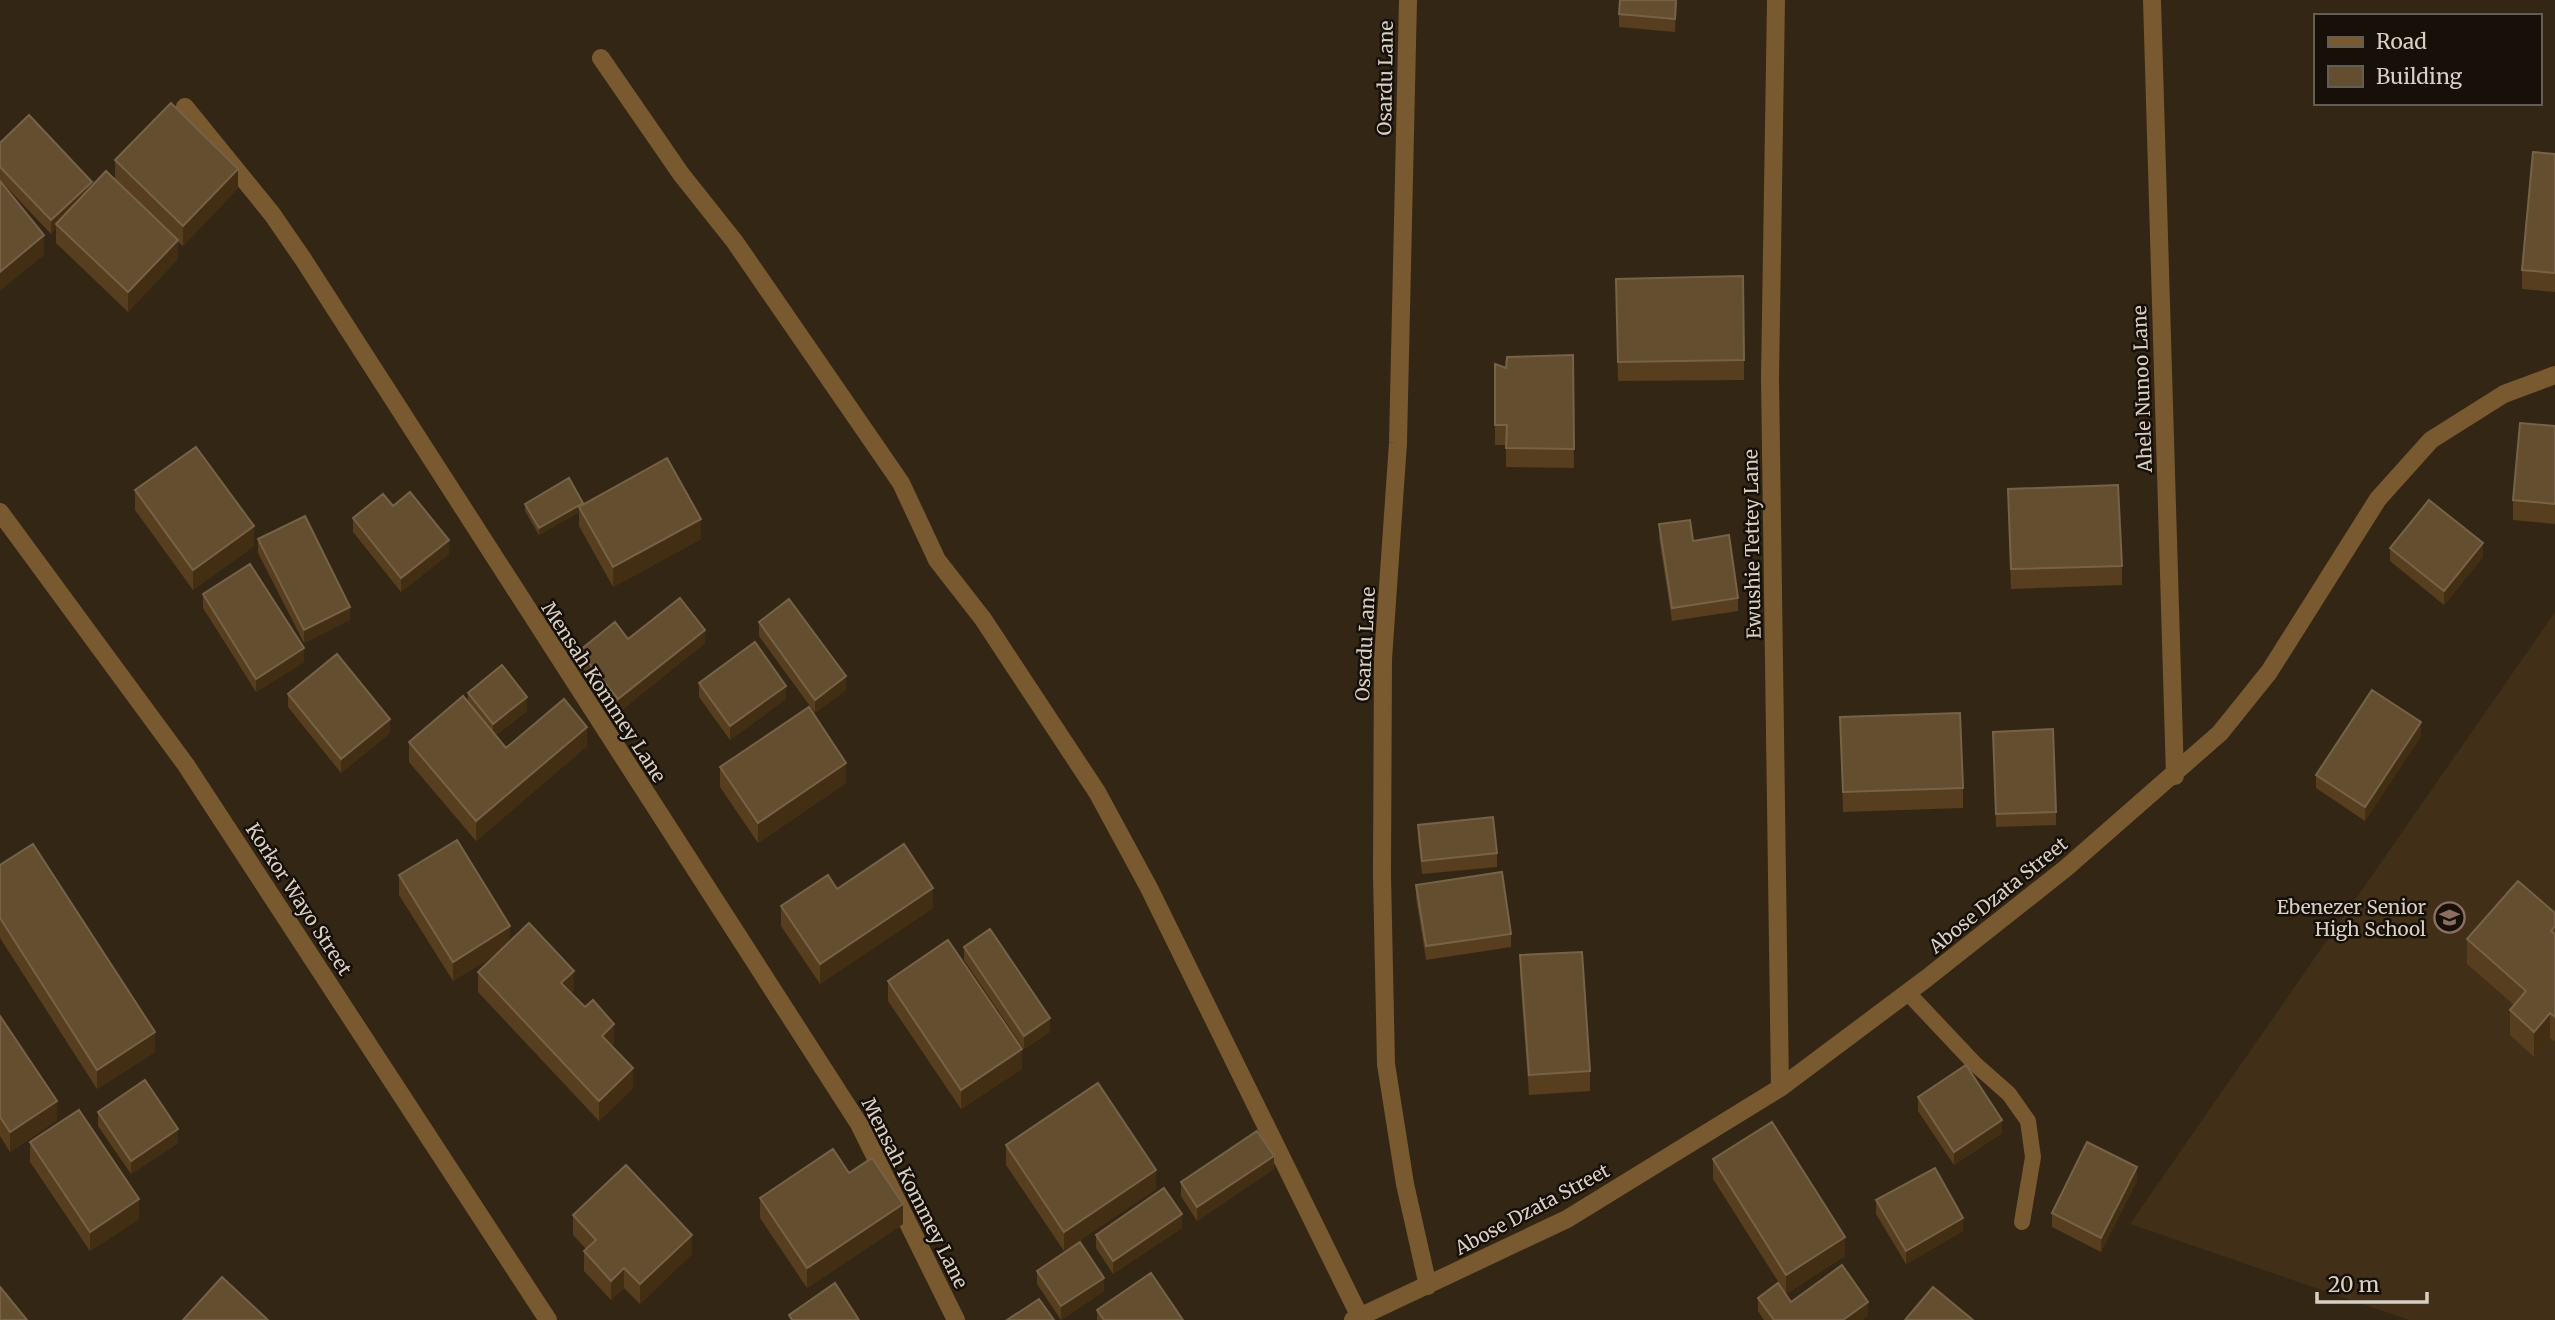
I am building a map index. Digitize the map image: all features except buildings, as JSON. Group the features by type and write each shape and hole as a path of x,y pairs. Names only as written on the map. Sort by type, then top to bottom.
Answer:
{"street":[{"name":"Osardu Lane","path":"1408,0 1398,443 1383,659 1381,875 1387,1064 1405,1184 1428,1286"},
{"name":"Ewushie Tettey Lane","path":"1776,0 1770,377 1780,1088"},
{"name":"Ahele Nunoo Lane","path":"2152,0 2175,776"},
{"path":"601,58 681,174 736,242 901,483 937,560 983,619 1097,792 1149,888 1357,1318"},
{"name":"Mensah Kommey Lane","path":"185,107 272,214 295,247 859,1124 956,1320"},
{"name":"Abose Dzata Street","path":"1357,1318 1567,1219 1780,1088 1908,993 2066,868 2175,776 2220,733 2269,672 2378,499 2431,440 2504,394 2555,375"},
{"name":"Korkor Wayo Street","path":"0,512 186,765 548,1320"}],"lane":[{"path":"1908,993 1975,1065 2009,1094 2028,1121 2033,1157 2022,1222"}],"shaded area":[{"name":"Ebenezer Senior High School","path":"2555,612 2555,1320 2409,1320 2130,1224"}],"place":[{"name":"Ebenezer Senior High School","path":"2449,918"}]}
